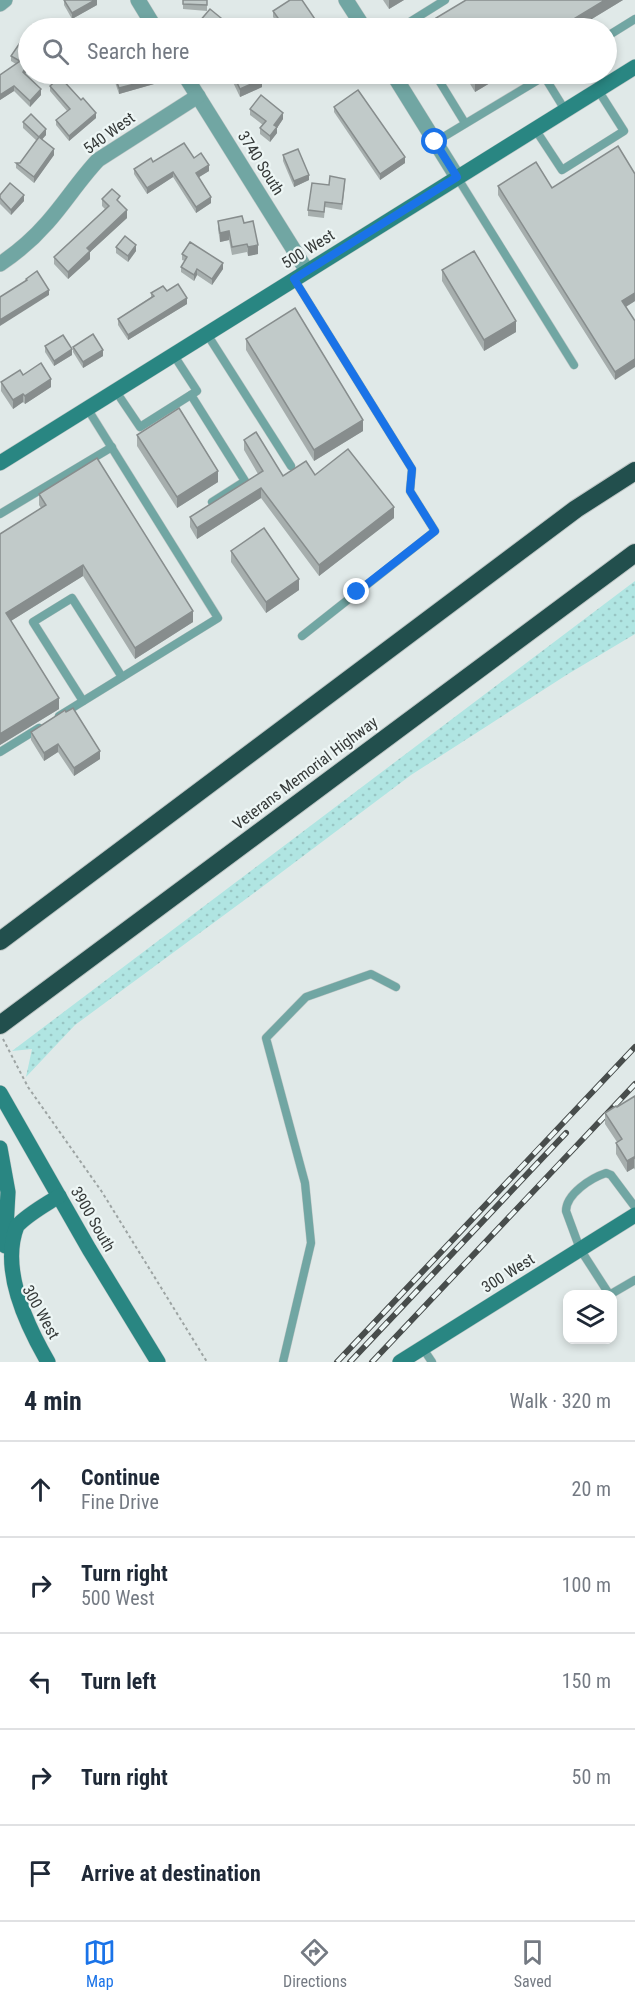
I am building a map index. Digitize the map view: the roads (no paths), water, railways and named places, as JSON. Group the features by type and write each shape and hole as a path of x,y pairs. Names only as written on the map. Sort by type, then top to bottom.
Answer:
{"highway":[{"path":"0,941 576,509 635,471"},
{"name":"Veterans Memorial Highway","path":"0,1025 635,553"}],"main road":[{"name":"500 West","path":"617,79 634,70"},
{"name":"500 West","path":"0,463 609,84"},
{"name":"3900 South","path":"1,1103 158,1362"},
{"name":"300 West","path":"0,1148 8,1192 4,1275 12,1300 48,1362"},
{"path":"4,1248 17,1226 59,1196"},
{"name":"300 West","path":"400,1362 635,1215"}],"street":[{"path":"0,4 5,0"},
{"path":"138,0 149,18"},
{"path":"346,0 358,18"},
{"name":"3740 South","path":"190,84 307,271"},
{"path":"399,84 457,177"},
{"name":"540 West","path":"0,264 30,241 98,160 198,96"}],"lane":[{"path":"416,18 445,0"},
{"path":"617,30 635,19"},
{"path":"441,84 465,123"},
{"path":"435,142 531,84"},
{"path":"551,84 565,110"},
{"path":"535,129 562,170 624,131 598,90"},
{"path":"457,177 574,365"},
{"path":"294,279 412,469 410,491 435,531 302,636"},
{"path":"207,334 291,466"},
{"path":"115,390 140,427 197,391 173,354"},
{"path":"191,395 245,481 212,502"},
{"path":"55,718 218,618 87,408"},
{"path":"0,514 111,447"},
{"path":"83,701 33,622 62,604 72,598 122,677"},
{"path":"0,752 46,724"},
{"path":"283,1362 311,1243 305,1183 266,1038 306,997 371,974 396,987"},
{"path":"607,1290 580,1250 566,1211 567,1202 572,1195 603,1174 611,1175 635,1207"},
{"path":"617,1290 635,1281"},
{"path":"422,1347 432,1362"}],"railway":[{"path":"337,1362 635,1047"},
{"path":"372,1362 635,1084"},
{"path":"350,1362 566,1133"}]}
